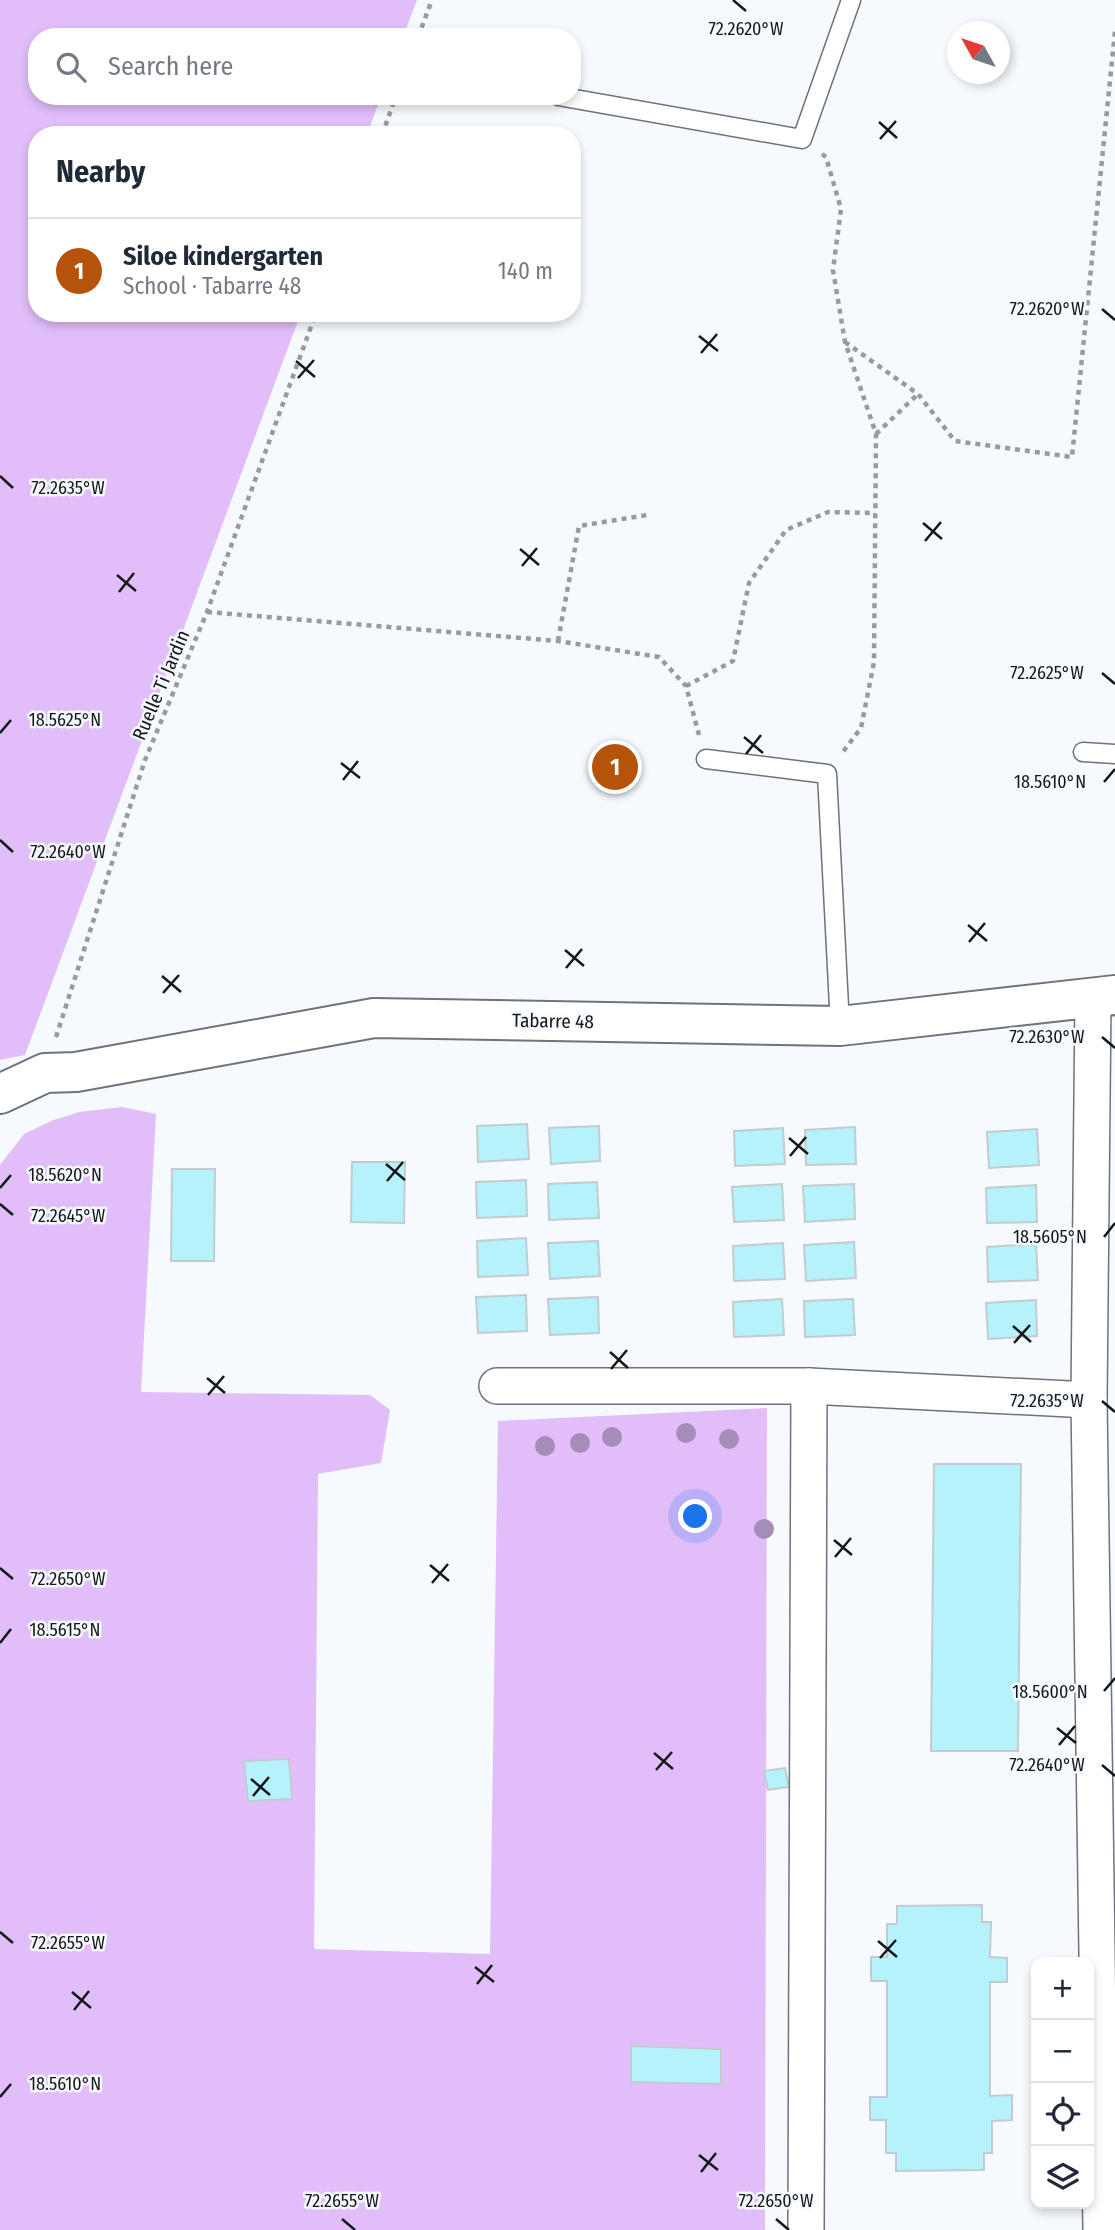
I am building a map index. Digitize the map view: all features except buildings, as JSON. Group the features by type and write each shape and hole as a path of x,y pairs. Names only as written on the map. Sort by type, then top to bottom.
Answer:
{"street":[{"name":"Tabarre 48","path":"0,1094 45,1073 76,1072 373,1018 840,1026 1104,997"},
{"path":"1101,2230 1089,1400 1104,997"},
{"path":"497,1386 809,1387 1089,1400"},
{"path":"806,2230 809,1387"}],"lane":[{"path":"581,100 802,139 851,0"},
{"path":"1083,752 1115,754"},
{"path":"706,759 827,774 840,1026"}],"path":[{"path":"421,28 432,0"},
{"path":"845,342 918,394 956,440 1072,457 1115,31"},
{"path":"385,126 393,105"},
{"path":"802,139 826,156 841,209 832,271 845,342 876,434 874,662 861,728 827,774"},
{"name":"Ruelle Ti Jardin","path":"45,1073 145,760 206,612 313,322"},
{"path":"876,434 918,394"},
{"path":"686,687 733,661 749,583 786,530 828,512 875,513"},
{"path":"558,641 579,526 647,515"},
{"path":"206,612 558,641 659,657 686,687 706,759"}],"shaded area":[{"path":"0,0 417,0 406,28 28,28 28,105 378,105 370,126 28,126 28,322 298,322 25,1055 0,1060"},
{"path":"122,1107 156,1114 141,1392 370,1395 390,1410 381,1463 318,1474 314,1949 490,1954 498,1421 767,1408 765,2230 0,2230 0,1165 24,1134 51,1121 79,1112"}],"place":[{"name":"Siloe kindergarten","path":"615,767"}]}
